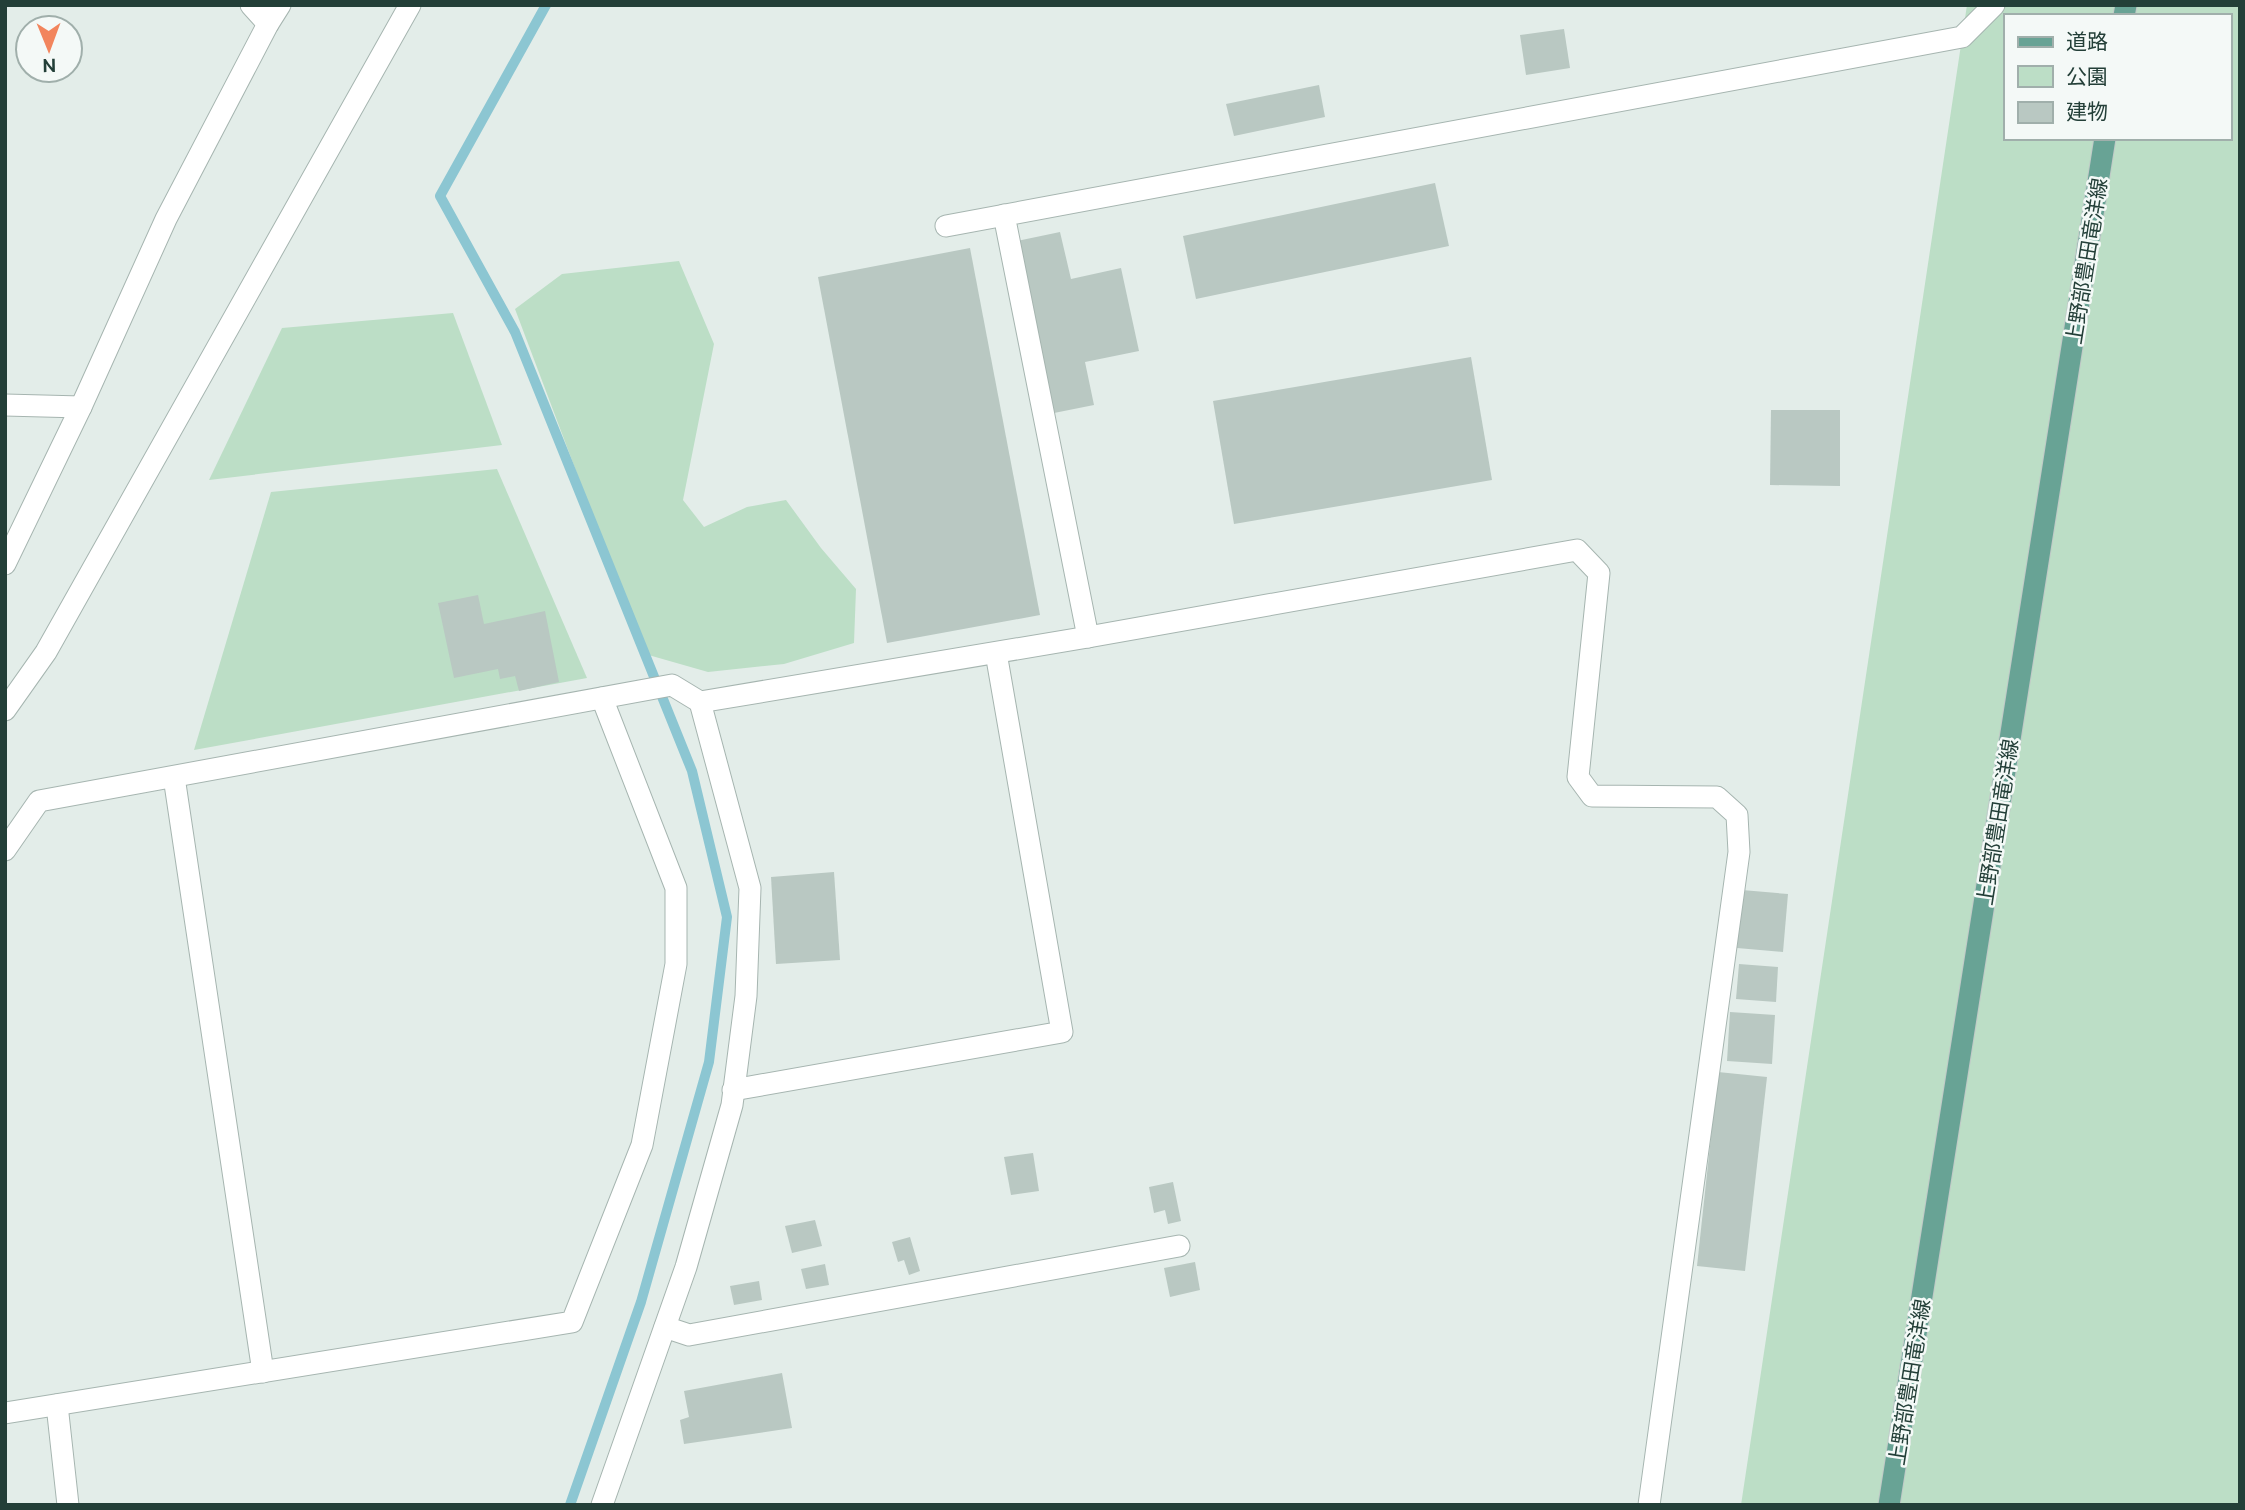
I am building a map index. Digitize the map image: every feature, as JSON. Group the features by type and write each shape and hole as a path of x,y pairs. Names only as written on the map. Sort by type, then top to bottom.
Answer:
{"main road":[{"name":"上野部豊田竜洋線","path":"1889,1505 2105,140"}],"street":[{"path":"251,5 268,24"},
{"path":"5,564 81,407 166,219 280,5"},
{"path":"5,710 53,640 410,5"},
{"path":"946,226 1962,37 1994,5"},
{"path":"1004,215 1088,637"},
{"path":"5,405 81,407"},
{"path":"5,850 39,801 672,685 700,702 996,653 1577,550 1599,573 1578,777 1592,796 1717,797 1737,815 1739,852 1649,1505"},
{"path":"733,1090 1062,1032 996,653"},
{"path":"5,1413 572,1322 642,1145 676,964 676,888 602,698"},
{"path":"602,1505 686,1267 732,1105 746,996 750,888 700,702"},
{"path":"174,777 263,1372"},
{"path":"665,1327 689,1335 1179,1246"},
{"path":"57,1405 68,1505"}],"green space":[{"path":"1967,5 2240,5 2240,1505 1741,1505"},
{"path":"679,261 714,344 683,500 704,527 747,507 786,500 821,548 856,589 854,643 784,664 708,672 645,654 515,309 562,274"},
{"path":"453,313 502,445 209,480 282,328"},
{"path":"497,469 587,678 194,750 271,492"}],"building":[{"path":"1564,29 1570,68 1526,75 1520,35"},
{"path":"1319,85 1325,117 1234,136 1226,104"},
{"path":"1435,183 1449,246 1196,299 1183,236"},
{"path":"1060,232 1071,279 1121,268 1139,351 1085,362 1094,405 1054,413 1017,241"},
{"path":"970,248 1040,615 887,643 818,277"},
{"path":"1471,357 1492,480 1234,524 1213,401"},
{"path":"1771,410 1840,410 1840,486 1770,485"},
{"path":"478,595 484,624 545,611 559,682 519,691 515,676 500,679 498,669 454,678 438,603"},
{"path":"834,872 840,960 776,964 771,877"},
{"path":"1742,890 1788,894 1783,952 1737,948"},
{"path":"1739,964 1778,967 1776,1002 1736,999"},
{"path":"1730,1012 1775,1015 1772,1064 1727,1061"},
{"path":"1718,1072 1767,1077 1745,1271 1697,1266"},
{"path":"1033,1153 1039,1191 1011,1195 1004,1157"},
{"path":"1173,1182 1181,1221 1168,1224 1165,1210 1154,1213 1149,1187"},
{"path":"815,1220 822,1246 792,1253 785,1226"},
{"path":"910,1237 920,1271 909,1275 904,1260 898,1262 892,1242"},
{"path":"1195,1262 1200,1290 1170,1297 1164,1268"},
{"path":"825,1264 829,1285 806,1289 801,1269"},
{"path":"759,1281 762,1300 734,1305 730,1286"},
{"path":"782,1373 792,1428 684,1444 680,1420 689,1417 684,1391"}],"waterway":[{"path":"546,5 440,196 515,332 692,771 727,917 709,1062 641,1302 570,1505"}]}
